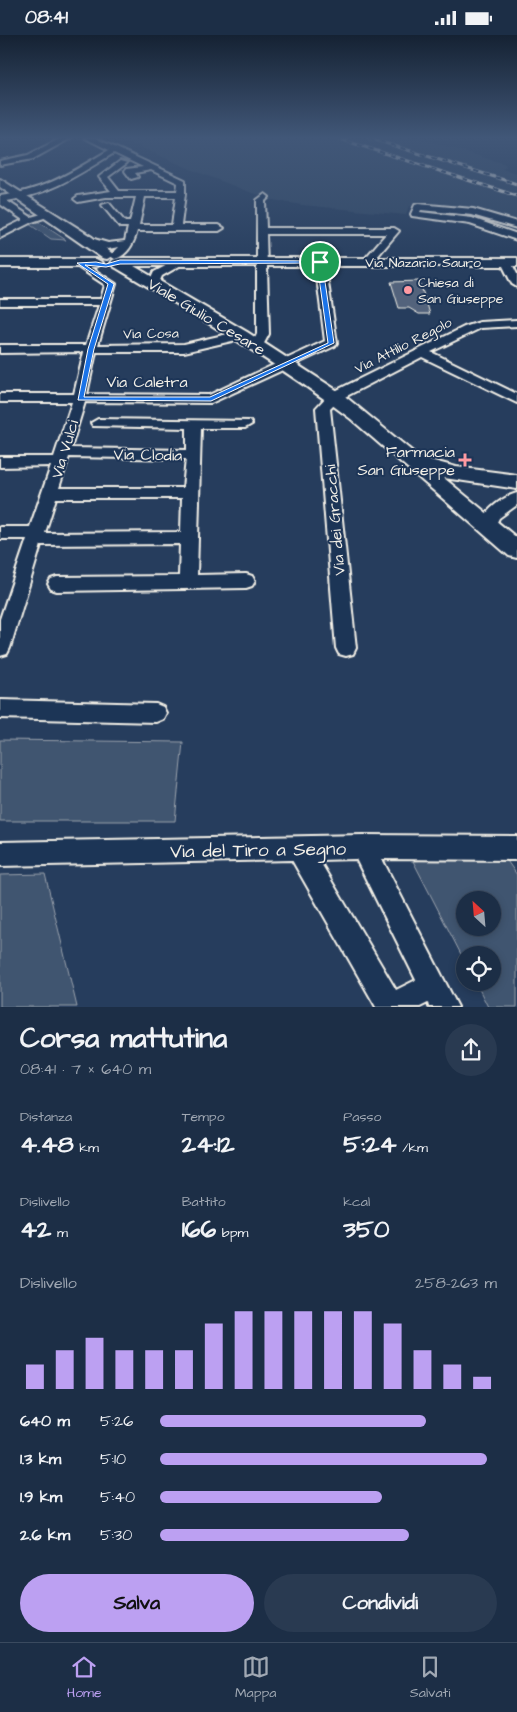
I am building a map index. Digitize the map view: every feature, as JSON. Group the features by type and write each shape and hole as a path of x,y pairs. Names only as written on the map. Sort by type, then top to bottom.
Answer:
{"main road":[{"path":"2,183 87,240 95,250 111,262"},
{"name":"Viale Giulio Cesare","path":"111,262 154,283 241,335 334,397 517,549"},
{"name":"Via Nazario Sauro","path":"0,263 512,262"},
{"path":"404,455 430,467 466,476 517,482"},
{"name":"Viale Giulio Cesare","path":"466,476 452,481 452,488 517,549"}],"street":[{"path":"0,199 20,196 58,183"},
{"path":"109,183 115,190 115,194"},
{"path":"176,228 182,183"},
{"path":"78,199 143,188 181,194"},
{"path":"111,262 129,243 143,188"},
{"path":"257,346 263,334 261,200 265,197"},
{"path":"0,199 29,220"},
{"path":"106,205 123,225 219,228"},
{"path":"517,225 473,212 418,207 415,214 472,221 517,237"},
{"path":"0,235 29,220 49,215"},
{"path":"262,231 394,231 367,262"},
{"path":"87,240 108,246 129,243"},
{"path":"154,283 158,275 179,262"},
{"name":"Via Caletra","path":"0,398 211,399 331,343 320,262"},
{"path":"512,262 517,284"},
{"name":"Via Vulci","path":"0,648 80,399 91,349 111,284 79,263"},
{"path":"0,302 106,303"},
{"name":"Via Attilio Regolo","path":"334,397 468,329 480,325 517,323"},
{"name":"Via Cosa","path":"0,349 184,348 241,335"},
{"path":"423,353 517,399"},
{"name":"Via dei Gracchi","path":"334,397 323,408 346,648"},
{"path":"98,423 245,424"},
{"path":"194,423 194,455"},
{"name":"Via Clodia","path":"0,462 62,457 194,455 190,493 188,582"},
{"path":"50,493 190,493"},
{"path":"489,521 492,515 517,498"},
{"path":"0,533 36,536 189,538"},
{"path":"57,584 246,581"},
{"path":"0,709 156,713"},
{"path":"298,848 391,1007 439,997 363,847"},
{"name":"Via del Tiro a Segno","path":"0,854 363,847 517,848"}],"shaded area":[{"path":"227,183 517,183 517,223 462,210 409,206 406,215 302,205 267,199 268,197"},
{"path":"37,221 66,240 51,239 29,224"},
{"path":"0,740 183,742 175,821 0,821"},
{"path":"503,855 517,875 517,1007 488,1007 480,991 501,991 501,946 457,946 413,861"},
{"path":"45,874 77,1007 0,1007 0,875"}],"building":[{"name":"Chiesa di San Giuseppe","path":"419,281 430,314 419,314 409,308 399,308 391,282"}],"railway":[{"path":"478,183 517,196"}],"place":[{"name":"Chiesa di San Giuseppe","path":"408,290"},
{"name":"Farmacia San Giuseppe","path":"465,460"}],"route":[{"path":"120,262 320,262 331,343 211,399 80,399 91,349 111,284 79,263 96,263 106,266 120,262"}]}
